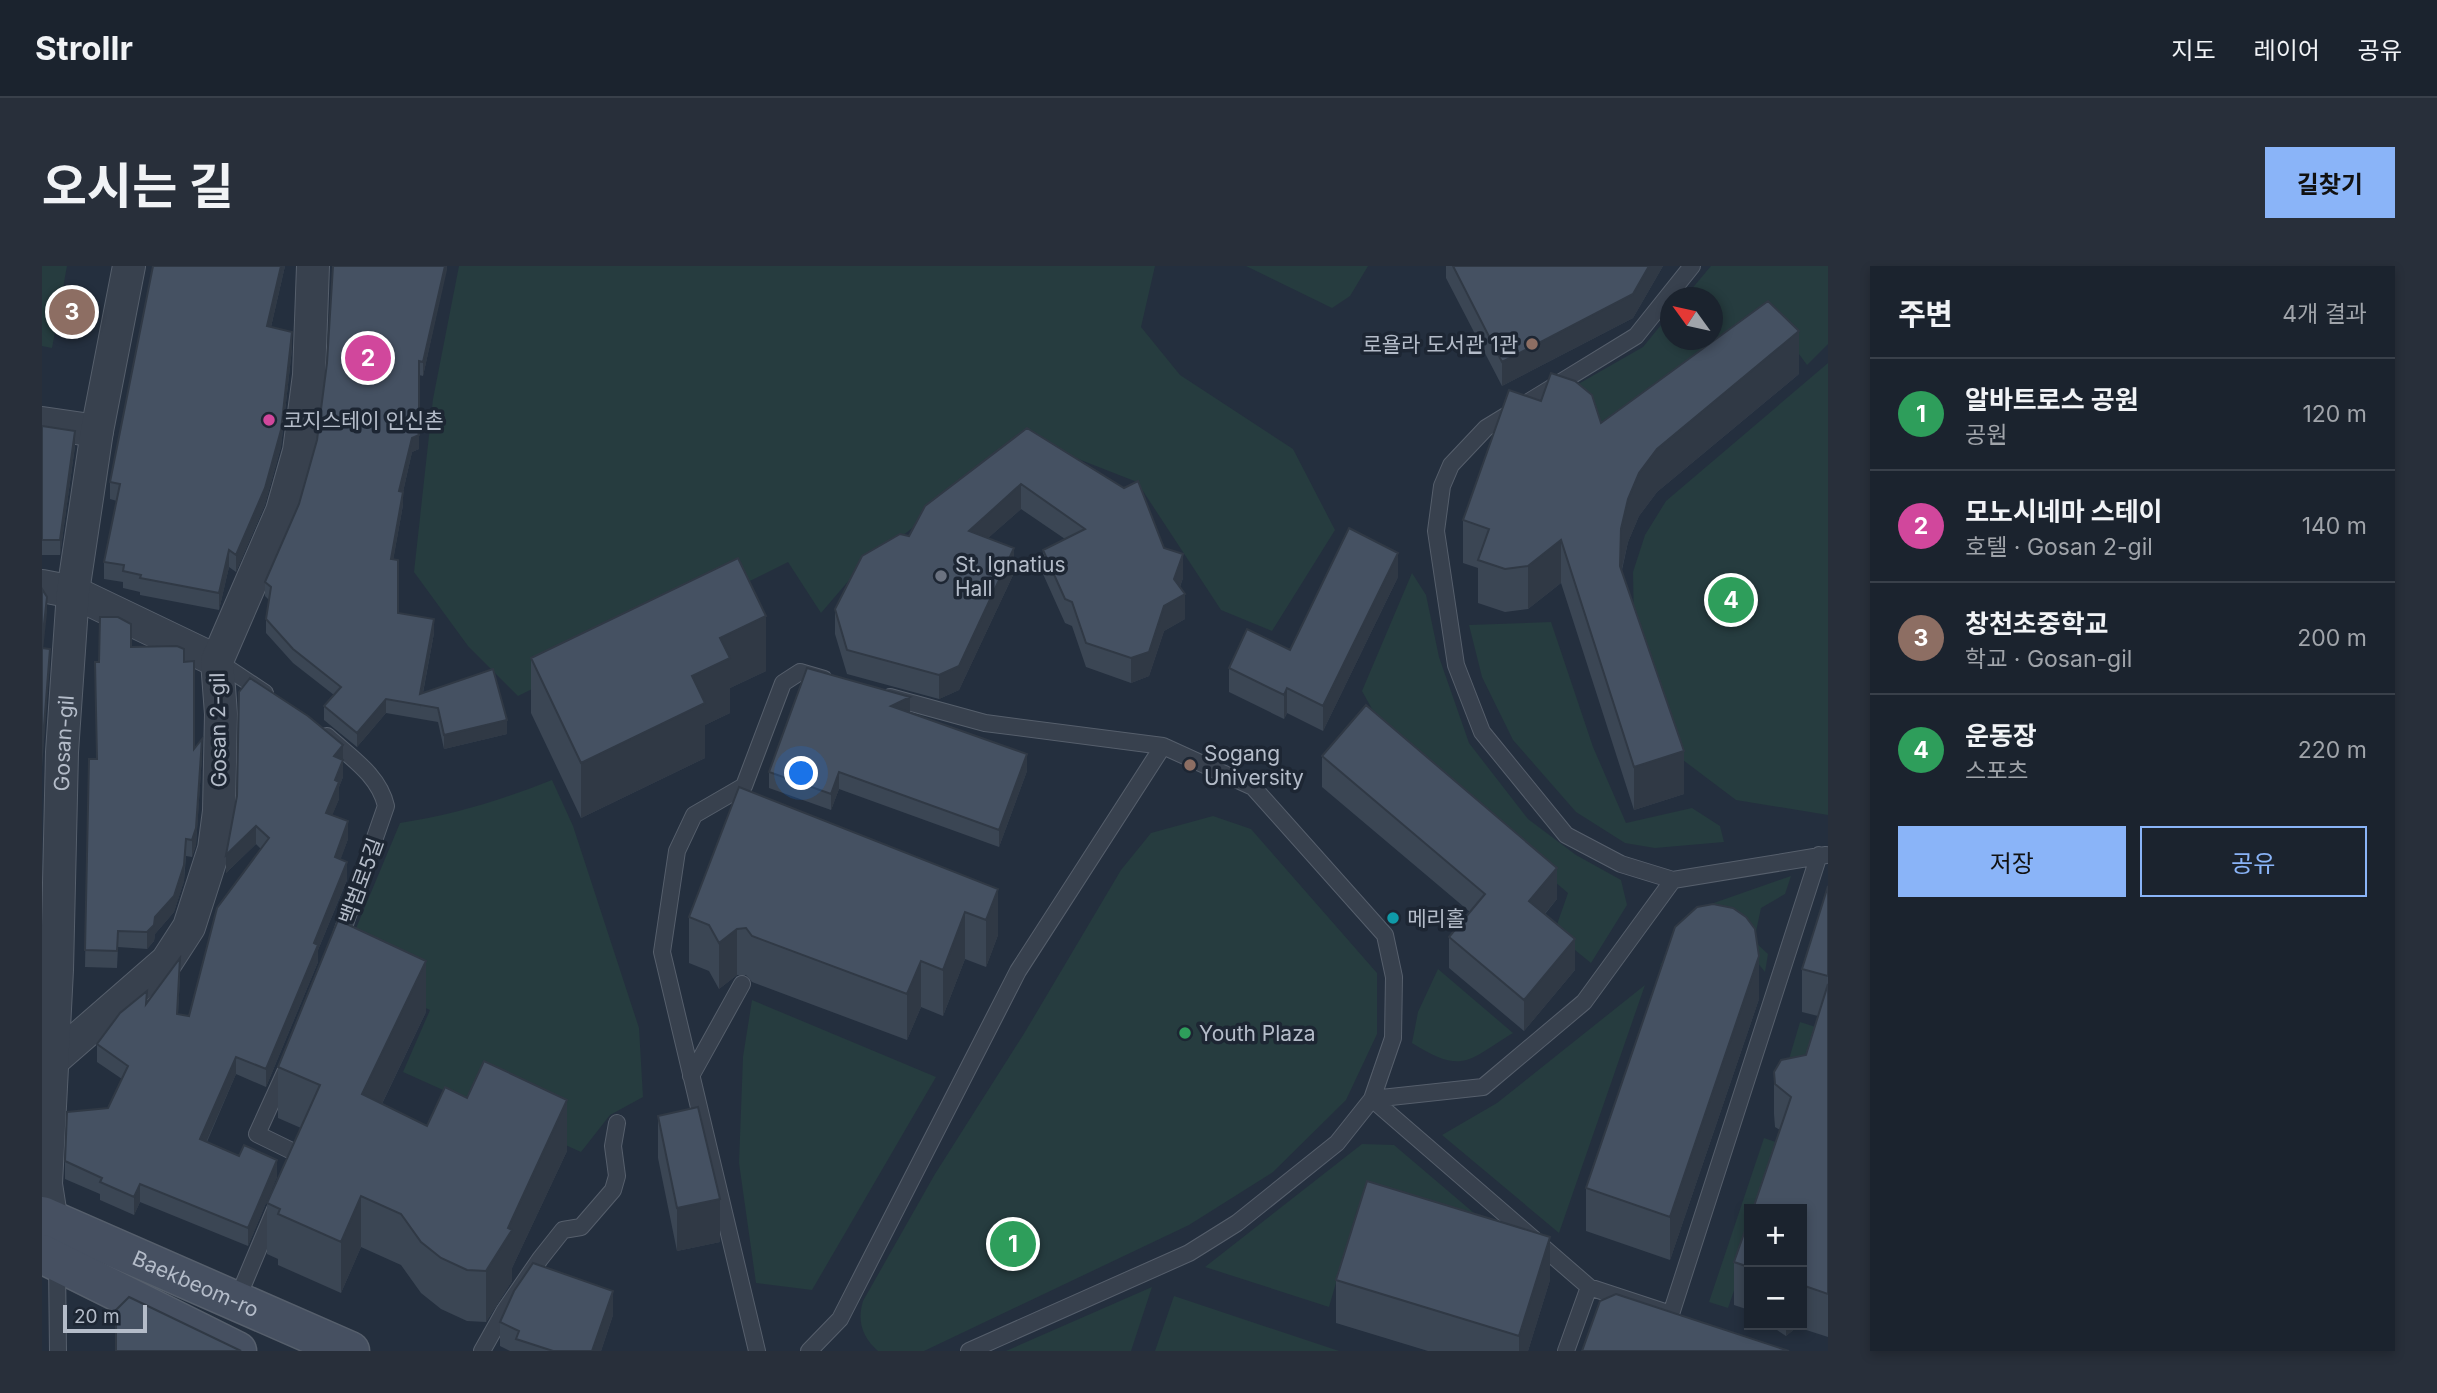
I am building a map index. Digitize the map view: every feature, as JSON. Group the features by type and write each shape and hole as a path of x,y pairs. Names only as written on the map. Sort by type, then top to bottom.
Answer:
{"main road":[{"name":"Baekbeom-ro","path":"49,1238 236,1302 349,1351"},
{"name":"Baekbeom-ro","path":"49,1238 237,1351"}],"street":[{"name":"Gosan-gil","path":"49,1238 46,1184 50,1063 52,751 97,431 129,266"},
{"name":"Gosan 2-gil","path":"50,1063 167,961 189,927 214,849 219,811 221,714 217,661 282,511 299,451 309,375 313,266"},
{"path":"42,423 97,431"},
{"path":"42,586 73,592 217,661"}],"lane":[{"path":"1372,1099 1589,1287 1677,1316 1823,855 1672,880 1621,864 1566,835 1482,732 1456,665 1436,531 1442,486 1451,465 1486,428 1636,335 1692,266"},
{"path":"217,661 282,705"},
{"path":"757,1351 662,952 677,851 694,815 744,786 783,683 800,672 839,683"},
{"path":"879,694 985,723 1163,746 1253,787 1385,935 1394,977 1393,1038 1372,1099 1337,1143 1237,1223 1179,1258 969,1351"},
{"name":"백범로5길","path":"317,728 378,784 386,807 382,825 331,960"},
{"path":"809,1351 840,1319 1018,971 1163,746"},
{"path":"1372,1099 1483,1087 1584,1002 1672,880"},
{"path":"691,1076 742,984"},
{"path":"236,1302 298,1154 257,1134 291,1058"},
{"path":"482,1351 505,1310 563,1230 581,1227 613,1190 617,1176 613,1146 617,1123"},
{"path":"49,1238 58,1351"},
{"path":"1566,1351 1589,1287"}],"green space":[{"path":"42,266 67,266 52,348 42,346"},
{"path":"459,266 1155,266 1141,327 1180,375 1293,449 1335,530 1272,631 1221,610 1137,482 1027,439 857,571 821,613 788,562 518,696 468,646 414,572 433,399"},
{"path":"1246,266 1368,266 1350,296 1332,308"},
{"path":"1711,266 1828,266 1828,344 1807,365 1777,324 1613,442 1559,395 1643,347 1660,326 1660,350 1723,350 1723,287 1693,287"},
{"path":"1828,363 1828,815 1736,800 1679,757 1634,628 1633,572 1645,535 1666,501"},
{"path":"1412,573 1426,595 1439,657 1469,743 1528,819 1576,855 1621,880 1627,905 1591,963 1554,933 1568,893 1391,743 1362,691"},
{"path":"1551,622 1593,747 1626,823 1692,808 1720,826 1724,842 1655,848 1625,843 1576,812 1513,740 1482,677 1469,625"},
{"path":"552,780 573,826 639,1028 643,1097 610,1115 581,1152 403,1072 430,1010 339,969 400,823 477,806"},
{"path":"1213,816 1251,829 1377,973 1377,1034 1346,1100 1273,1172 1189,1225 924,1351 878,1351 862,1328 863,1301 935,1174 1025,1032 1121,870 1151,833"},
{"path":"1791,876 1785,894 1761,908 1754,941 1768,954 1765,972 1749,952 1675,954 1659,966 1708,905"},
{"path":"1438,969 1513,1033 1474,1057 1454,1061 1429,1053 1412,1043 1418,1012"},
{"path":"1645,985 1559,1233 1442,1135 1497,1103"},
{"path":"752,1000 936,1077 812,1290 756,1283 739,1163 743,1057"},
{"path":"1800,1022 1822,1029 1808,1073 1787,1066"},
{"path":"1764,1138 1784,1145 1764,1204 1744,1204 1744,1262 1728,1308 1709,1302"},
{"path":"1362,1144 1394,1145 1521,1253 1357,1210 1329,1307 1205,1267"},
{"path":"1152,1287 1131,1351 1006,1351"},
{"path":"1174,1296 1339,1351 1155,1351"}],"building":[{"path":"153,266 281,266 267,326 292,332 281,430 265,488 236,555 229,550 219,593 140,578 141,575 123,571 124,565 104,562 120,484 110,482"},
{"path":"333,266 445,266 423,362 419,361 419,410 412,411 419,435 412,438 399,491 403,492 391,559 398,560 398,613 434,619 420,694 493,669 507,720 444,735 438,708 386,699 357,733 324,706 341,687 293,649 266,619 271,587 265,582 299,504 317,440 327,363"},
{"name":"로욜라 도서관 1관","path":"1453,266 1649,266 1633,294 1502,362"},
{"path":"1768,301 1799,331 1657,449 1639,473 1628,499 1621,529 1620,566 1684,751 1634,767 1561,540 1528,566 1505,569 1478,560 1489,529 1463,520 1509,390 1541,401 1551,373 1575,381 1592,395 1601,423 1701,350 1723,350 1723,334"},
{"path":"42,426 75,431 60,540 42,540"},
{"name":"St. Ignatius Hall","path":"1027,428 1124,488 1138,481 1164,548 1183,554 1174,579 1185,594 1164,606 1149,652 1131,658 1086,643 1072,602 1065,599 1043,550 1085,529 1021,484 969,531 1014,548 959,666 939,675 847,650 835,609 862,556 900,534 909,536 925,506"},
{"path":"1349,528 1398,553 1323,706 1287,688 1284,695 1229,668 1247,629 1290,650"},
{"path":"738,558 766,616 720,638 730,658 692,676 705,703 581,763 531,658"},
{"path":"42,589 47,597 42,642"},
{"path":"100,617 118,617 131,624 131,647 177,646 184,649 184,662 194,661 194,749 202,739 196,828 192,840 186,839 184,865 174,896 155,917 154,925 147,932 118,931 117,951 85,950 89,759 97,759 95,662 99,662"},
{"path":"42,648 50,649 42,752"},
{"path":"807,668 910,697 891,706 1027,754 999,830 839,772 831,794 769,772"},
{"path":"250,678 308,716 343,745 334,756 343,760 335,780 339,782 326,813 348,821 335,857 347,862 314,943 318,945 266,1069 236,1057 200,1139 239,1156 244,1145 277,1160 248,1228 140,1184 134,1197 100,1182 102,1178 65,1161 67,1112 108,1108 128,1066 97,1044 120,1013 147,991 146,1004 180,958 177,1014 189,1016 217,908 269,838 256,826 226,855 237,796 239,692"},
{"path":"1366,705 1557,868 1529,901 1575,939 1524,1000 1449,937 1485,894 1322,756"},
{"path":"739,787 998,889 986,920 965,912 943,970 921,961 907,994 752,936 746,928 737,929 719,943 709,925 689,917"},
{"path":"1828,886 1828,976 1802,969"},
{"path":"1713,904 1733,908 1746,917 1755,929 1759,956 1670,1217 1586,1188 1675,927 1697,907"},
{"path":"338,920 426,961 362,1094 427,1126 445,1087 467,1098 484,1061 567,1100 508,1228 512,1230 486,1271 467,1270 441,1258 421,1242 401,1214 361,1196 341,1242 278,1214 280,1209 267,1203 320,1085 278,1067"},
{"path":"1828,984 1828,1294 1807,1287 1807,1204 1755,1204 1791,1097 1775,1084 1774,1072 1781,1060 1806,1055"},
{"path":"698,1107 720,1199 677,1208 658,1116"},
{"path":"1367,1181 1550,1237 1519,1336 1336,1280"},
{"path":"1744,1233 1744,1265 1734,1262"},
{"path":"533,1263 613,1291 592,1351 553,1351 516,1339 519,1331 500,1322 514,1291"},
{"path":"1616,1294 1789,1351 1582,1351 1600,1301"},
{"path":"129,1297 241,1351 116,1351 116,1310"}],"place":[{"name":"창천초중학교","path":"72,312"},
{"name":"로욜라 도서관 1관","path":"1532,344"},
{"name":"모노시네마 스테이","path":"368,358"},
{"name":"코지스테이 인신촌","path":"269,420"},
{"name":"St. Ignatius Hall","path":"941,576"},
{"name":"운동장","path":"1731,600"},
{"name":"Sogang University","path":"1190,765"},
{"name":"메리홀","path":"1393,918"},
{"name":"Youth Plaza","path":"1185,1033"},
{"name":"알바트로스 공원","path":"1013,1244"}]}
